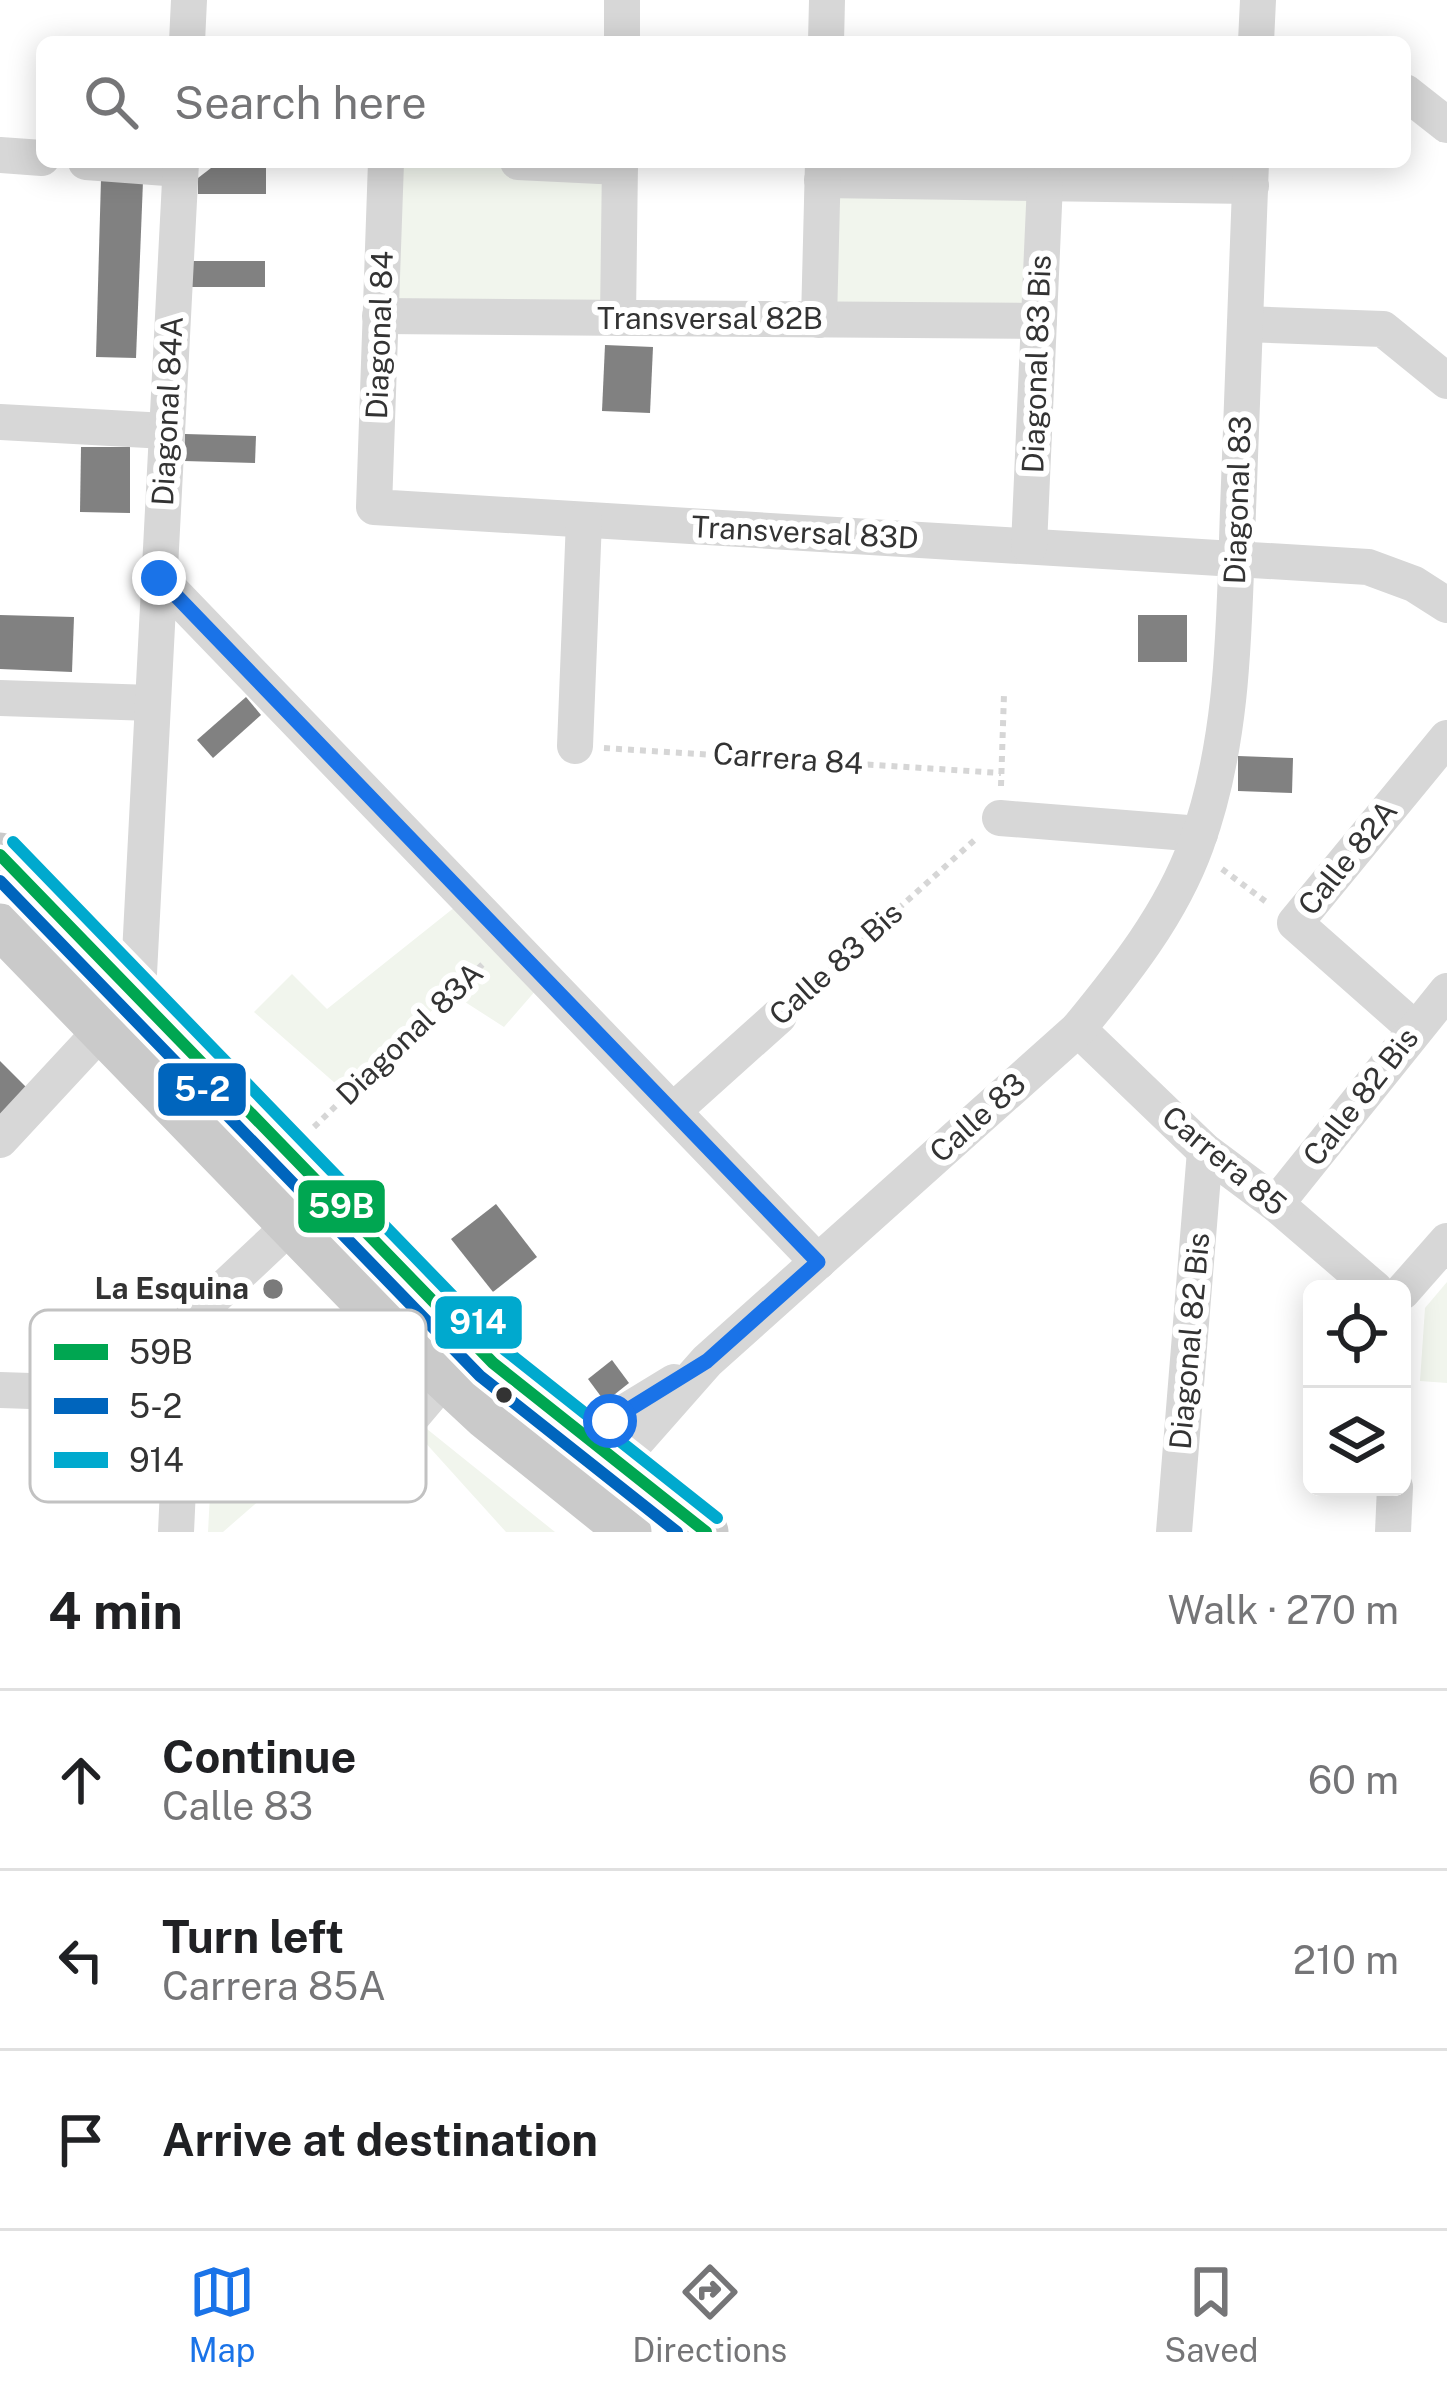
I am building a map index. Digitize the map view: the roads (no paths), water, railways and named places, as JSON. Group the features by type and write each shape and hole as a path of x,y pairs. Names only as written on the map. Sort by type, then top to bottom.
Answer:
{"main road":[{"path":"0,855 127,967 231,1096 493,1363 706,1532"},
{"path":"0,926 375,1310"},
{"path":"426,1361 629,1532"}],"street":[{"path":"187,36 189,0"},
{"path":"622,0 622,36"},
{"path":"826,36 827,0"},
{"path":"1256,36 1258,0"},
{"path":"1411,97 1447,125"},
{"path":"0,155 36,158"},
{"name":"Diagonal 84A","path":"127,967 152,703 180,168"},
{"name":"Diagonal 84","path":"374,507 386,168"},
{"path":"618,319 620,168"},
{"path":"819,320 823,171 1045,182 1251,174"},
{"name":"Diagonal 83","path":"1197,842 1222,749 1236,559 1251,174"},
{"name":"Diagonal 83 Bis","path":"1029,546 1045,182"},
{"name":"Transversal 82B","path":"380,316 1039,321"},
{"path":"1245,323 1383,329 1445,374"},
{"path":"0,422 166,431"},
{"name":"Transversal 83D","path":"374,507 1368,567 1414,584 1447,605"},
{"path":"575,746 584,520"},
{"path":"159,578 818,1262"},
{"path":"0,698 152,703"},
{"name":"Calle 82A","path":"1415,1029 1295,923 1447,738"},
{"path":"1000,818 1197,842"},
{"name":"Calle 83","path":"603,1453 1078,1029 1160,917 1197,842"},
{"name":"Calle 82 Bis","path":"1276,1204 1447,992"},
{"name":"Calle 83 Bis","path":"673,1111 779,1016"},
{"path":"0,1140 103,1029"},
{"name":"Carrera 85","path":"1078,1029 1205,1151 1365,1280"},
{"name":"Diagonal 82 Bis","path":"1174,1532 1205,1151"},
{"path":"198,1310 290,1226"},
{"path":"1411,1282 1447,1240"},
{"path":"426,1400 444,1379"},
{"path":"0,1390 30,1391"},
{"path":"1394,1532 1395,1496"},
{"path":"176,1532 177,1502"}],"place":[{"name":"La Esquina","path":"273,1289"}]}
